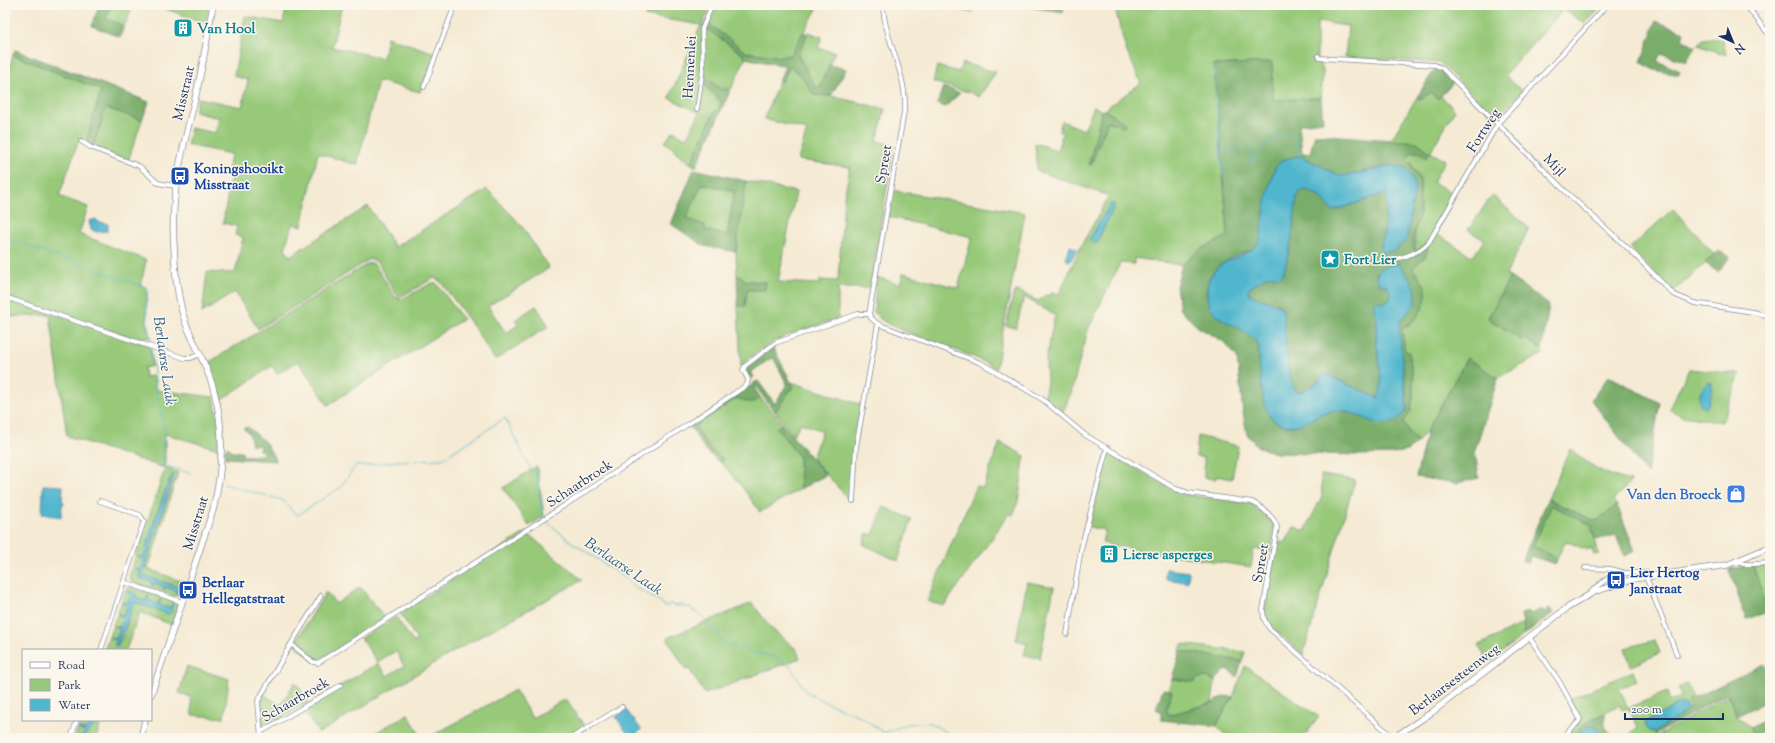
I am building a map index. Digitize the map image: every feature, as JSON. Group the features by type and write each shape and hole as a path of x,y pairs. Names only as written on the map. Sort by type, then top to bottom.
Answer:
{"street":[{"name":"Misstraat","path":"152,692 213,510 219,484 222,460 221,423 217,400 210,378 187,325 178,289 173,223 175,186 180,157 200,78 213,5"},
{"path":"424,87 455,5"},
{"name":"Hennenlei","path":"697,109 703,68 702,29 712,5"},
{"name":"Spreet","path":"883,5 903,90 905,106 869,314 871,318 878,324 981,363 1042,399 1080,431 1176,489 1189,493 1257,504 1274,521 1276,527 1263,610 1265,622 1269,628 1393,738"},
{"name":"Fortweg","path":"1383,261 1393,260 1415,252 1422,249 1429,242 1498,123 1608,5"},
{"path":"1746,5 1770,36"},
{"name":"Mijl","path":"1318,56 1319,58 1438,66 1442,68 1564,190 1631,251 1673,294 1687,301 1770,316"},
{"path":"81,141 90,147 139,166 158,183 175,186"},
{"path":"5,296 159,348 184,358 191,358 200,354"},
{"name":"Schaarbroek","path":"291,644 313,662 318,663 584,493 747,385 748,379 743,370 745,366 770,346 858,314 869,314"},
{"path":"852,501 856,447 878,324"},
{"path":"1067,634 1081,549 1107,448"},
{"path":"100,501 140,515 143,519 143,524 101,649"},
{"name":"Berlaarsesteenweg","path":"1393,738 1431,713 1529,637 1571,606 1589,595 1620,583 1646,577 1717,567 1770,547"},
{"path":"1736,561 1739,564 1770,563"},
{"name":"Berlaarsesteenweg","path":"1585,568 1664,574"},
{"name":"Berlaarsesteenweg","path":"1589,595 1598,584 1607,578 1624,572"},
{"path":"1646,577 1677,655"},
{"path":"124,582 182,602"},
{"name":"Schaarbroek","path":"261,738 258,701 321,596"},
{"path":"1529,637 1559,681 1580,719 1579,722 1567,732 1565,738"},
{"name":"Schaarbroek","path":"261,732 341,685"},
{"path":"571,738 622,706"},
{"path":"71,738 77,721"},
{"path":"141,738 145,721"}],"green space":[{"path":"99,5 111,5 106,19 122,25 117,36 92,26"},
{"path":"111,5 133,5 120,37 117,36 122,25 106,19"},
{"path":"163,5 209,5 205,23 163,8"},
{"path":"287,5 342,5 332,47 383,58 387,37 435,53 420,92 378,81 357,165 318,153 302,226 292,224 285,249 290,256 368,206 395,247 487,189 521,225 549,268 488,306 506,333 518,325 515,320 536,306 549,326 495,360 467,317 440,281 434,278 400,297 396,294 377,262 370,259 258,329 235,292 202,313 207,272 235,273 243,237 235,235 237,226 223,223 231,174 228,173 231,154 187,145 191,128 215,133 219,118 195,112 198,98 242,107 248,80 234,76 245,16 283,23"},
{"path":"650,5 711,5 702,25 746,57 730,91 725,88 723,91 704,76 702,84 721,100 719,110 714,112 691,164 665,142 673,131 686,138 700,113 669,98 701,25 645,16"},
{"path":"714,5 819,5 791,55 782,57 747,53 706,22"},
{"path":"935,5 973,5 972,12"},
{"path":"1016,5 1064,5 1063,12"},
{"path":"1114,5 1603,5 1585,24 1564,9 1505,75 1522,91 1496,119 1440,63 1345,57 1348,26 1317,22 1317,60 1323,70 1321,98 1273,100 1271,62 1214,65 1228,236 1201,249 1182,265 1134,258 1134,264 1120,263 1088,330 1071,393 1062,414 1044,398 1047,382 1046,359 1055,315 1024,297 1016,328 1006,326 1014,292 1018,291 1038,301 1045,295 1050,296 1051,293 1059,294 1081,246 1109,196 1037,171 1035,143 1057,150 1063,133 1059,131 1062,121 1084,130 1094,106 1102,111 1089,164 1108,120 1124,127 1125,123 1104,110 1141,83 1126,50"},
{"path":"1656,21 1684,32 1682,39 1695,47 1686,62 1661,53 1657,61 1680,71 1679,75 1654,70 1641,62"},
{"path":"706,22 747,53 782,57 792,54 803,32 807,34 798,55 816,88 819,88 830,65 846,69 831,96 814,95 801,75 790,66 782,82 779,81 785,66 745,58 743,54 704,27"},
{"path":"808,32 822,37 818,48 835,52 819,88 816,88 798,55"},
{"path":"1712,38 1723,40 1726,55 1698,45 1703,39"},
{"path":"15,50 149,102 142,120 106,108 93,147 86,143 101,90 13,55"},
{"path":"13,55 101,90 86,143 79,140 59,196 88,207 79,234 146,260 141,285 147,288 146,323 151,338 144,337 143,341 5,296 5,86"},
{"path":"1272,62 1273,100 1321,98 1323,121 1299,124 1302,153 1310,153 1315,134 1417,142 1430,152 1426,158 1419,152 1412,152 1407,158 1411,162 1413,169 1420,180 1420,213 1413,239 1415,252 1429,242 1426,256 1412,268 1425,286 1425,301 1416,318 1412,322 1402,327 1405,352 1409,352 1413,379 1411,411 1403,422 1418,442 1407,451 1393,454 1360,455 1276,453 1258,447 1247,434 1243,413 1237,357 1224,342 1198,327 1180,310 1176,287 1182,265 1201,249 1228,236 1214,65","holes":["1298,156 1303,157 1338,175 1343,176 1392,165 1393,168 1404,167 1410,173 1415,187 1406,242 1397,247 1397,250 1381,244 1386,218 1386,193 1336,210 1316,194 1307,190 1302,190 1297,197 1291,243 1283,275 1268,275 1248,289 1249,293 1260,300 1280,305 1288,356 1289,375 1295,391 1301,392 1318,381 1319,378 1331,375 1333,378 1379,398 1381,392 1381,380 1378,348 1376,345 1377,319 1375,314 1379,301 1384,303 1390,298 1391,293 1387,286 1380,284 1376,278 1377,272 1387,266 1399,263 1415,287 1416,292 1415,304 1401,321 1399,327 1407,397 1378,423 1351,413 1335,411 1327,412 1296,426 1280,424 1273,419 1266,407 1261,382 1258,343 1252,335 1219,317 1213,311 1208,302 1208,283 1214,271 1230,259 1255,248 1260,242 1271,178 1274,169 1283,160"]},
{"path":"962,63 996,72 979,97 972,93 933,82 937,66 959,72"},
{"path":"790,66 801,75 814,95 831,96 885,109 877,141 894,145 870,288 838,288 838,319 798,331 773,342 761,349 741,368 738,306 745,305 747,290 766,282 746,281 741,276 737,276 736,252 746,181 796,192 778,282 820,284 820,280 838,281 844,198 850,167 798,160 807,130 764,119 779,81 782,82"},
{"path":"1436,67 1440,68 1454,82 1438,99 1431,93 1420,99 1417,97"},
{"path":"703,75 723,91 725,88 730,91 696,167 691,164 714,112 719,110 721,101 702,83"},
{"path":"943,87 960,93 945,107 937,104"},
{"path":"1431,93 1438,99 1441,96 1455,110 1430,152 1391,140 1417,97 1420,99"},
{"path":"106,108 142,120 128,161 93,147"},
{"path":"1104,110 1126,123 1123,127 1108,121 1091,165 1089,164 1102,111"},
{"path":"1412,152 1430,152 1445,160 1433,182 1456,195 1435,233 1473,257 1484,240 1468,230 1492,195 1529,228 1506,275 1510,277 1488,318 1521,340 1523,338 1542,349 1543,354 1498,378 1467,358 1427,431 1418,442 1403,422 1411,411 1413,379 1409,352 1405,352 1402,327 1409,325 1422,309 1419,276 1412,268 1419,262 1416,251 1415,231 1420,182 1411,162 1406,158"},
{"path":"694,169 746,181 736,252 704,246 671,224","holes":["702,184 734,191 727,236 705,230 705,225 686,219"]},
{"path":"702,183 735,190 727,236 705,230 686,219"},
{"path":"891,190 1025,213 996,368 959,351 896,328 879,318 874,313 876,277 900,284 903,273 958,288 972,237 886,216"},
{"path":"1673,209 1715,255 1673,292 1630,248"},
{"path":"1718,251 1730,257 1718,272 1705,263"},
{"path":"369,263 375,265 395,297 402,299 432,283 436,283 463,319 328,405 298,361 277,374 272,366 221,400 208,363"},
{"path":"737,276 741,276 746,281 766,282 765,290 747,290 745,306 738,306"},
{"path":"1510,277 1549,305 1542,349 1524,338 1521,340 1488,318"},
{"path":"5,298 150,346 152,366 144,368 145,377 153,376 156,390 214,397 219,428 219,449 165,434 165,468 67,436 50,315 5,317"},
{"path":"773,347 793,386 775,412 753,383 758,381 775,404 787,384 773,357 751,372 754,377 751,379 747,374 746,368"},
{"path":"1467,358 1498,378 1475,450 1479,478 1457,483 1416,477 1427,431"},
{"path":"1689,369 1740,374 1722,422 1682,416 1669,409"},
{"path":"1609,376 1660,403 1647,474 1591,400"},
{"path":"791,382 862,405 852,460 849,500 812,458 822,431 801,423 793,435 775,412 793,386"},
{"path":"752,385 760,397 757,400 749,402 737,398 695,426 710,449 723,459 721,463 707,451 689,425"},
{"path":"760,397 782,424 777,428 799,457 800,489 760,512 740,484 721,463 722,459 710,449 695,426 737,398 755,402"},
{"path":"782,424 826,475 800,489 799,457 777,428"},
{"path":"248,427 266,443 276,461 225,458 225,449 228,447 232,452 243,452 242,456 263,455 263,451 259,450 260,445 252,445 249,433 243,428"},
{"path":"1198,436 1238,446 1232,479 1216,476 1216,479 1204,478 1204,458 1196,457"},
{"path":"1000,442 1025,456 1018,501 1013,515 1009,514 944,606 927,601 976,486 983,488"},
{"path":"1570,449 1598,469 1613,476 1631,481 1613,501 1617,505 1600,519 1594,521 1548,499"},
{"path":"1108,452 1180,494 1252,504 1273,523 1274,530 1271,552 1254,549 1251,567 1102,543 1105,530 1089,527"},
{"path":"537,466 544,516 529,526 503,488"},
{"path":"165,468 178,472 148,569 186,583 180,595 173,596 132,582 129,577","holes":["173,474 171,487 145,565 148,568 144,568 142,575 179,587 176,591 167,587 164,590 164,587 154,583 152,586 152,582 139,578 140,571 134,569 140,569 143,560 138,556 143,558 144,556 154,521 170,478"]},
{"path":"1321,475 1355,480 1303,655 1269,625 1264,612 1277,541 1285,543 1294,527 1305,531 1322,496"},
{"path":"1548,499 1594,521 1600,519 1617,505 1635,551 1624,556 1616,535 1596,540 1591,525 1552,505 1533,546 1557,558 1556,564 1531,556 1528,563 1522,561"},
{"path":"1551,505 1591,525 1599,554 1594,555 1591,548 1587,550 1566,541 1557,558 1533,546"},
{"path":"883,507 912,519 898,561 863,544 867,533 873,535"},
{"path":"526,532 582,580 463,646 319,733 302,709 378,663 387,676 404,666 396,651 377,662 361,638 396,617 413,642 417,640 400,613"},
{"path":"1753,565 1770,566 1770,617 1768,612"},
{"path":"1753,565 1768,612 1746,619 1729,569"},
{"path":"1027,582 1054,587 1040,658 1024,655 1027,643 1016,640"},
{"path":"127,587 143,590 175,602 178,605 172,625 140,612 126,649 104,649","holes":["127,591 136,594 136,598 145,601 148,596 148,601 158,604 160,599 159,605 171,610 134,603 123,636 117,646 115,645 116,640 110,638 116,638 120,629 114,626 120,627 124,618 118,614 124,615 127,606 122,603 129,602 130,595"]},
{"path":"360,587 385,618 319,660 313,660 294,644 326,592 336,604"},
{"path":"752,603 772,629 796,649 800,658 705,694 689,669 686,670 667,638"},
{"path":"1542,609 1544,612 1550,609 1553,613 1525,634 1521,614 1529,611 1530,614"},
{"path":"1523,623 1525,634 1489,662 1478,646"},
{"path":"1655,640 1660,653 1631,666 1625,648"},
{"path":"1182,644 1245,652 1242,661 1180,651"},
{"path":"1180,651 1242,661 1237,677 1227,669 1215,681 1207,677 1197,678 1195,682 1172,679"},
{"path":"1764,664 1770,674 1770,699 1737,716 1727,693 1655,735 1654,733 1691,707 1688,701"},
{"path":"187,666 229,679 224,718 192,715 191,697 179,693"},
{"path":"1245,666 1319,717 1303,738 1229,738 1216,726 1233,697"},
{"path":"1633,671 1637,681 1619,688 1628,708 1622,710 1619,705 1589,721 1570,737 1560,738 1579,720 1568,700"},
{"path":"1207,677 1215,681 1212,703 1169,715 1166,709 1172,691 1168,690 1172,679 1195,682 1197,678"},
{"path":"295,682 309,702 263,729 260,706 264,695 281,705"},
{"path":"1687,684 1693,699 1688,701 1691,707 1687,710 1687,707 1650,732 1654,733 1656,737 1728,695 1737,716 1751,728 1754,735 1770,725 1770,738 1625,738 1638,727 1628,708 1667,692 1670,701 1681,697 1678,688"},
{"path":"1163,689 1172,691 1166,709 1169,715 1212,703 1225,696 1233,697 1216,726 1161,720 1161,712 1156,709"},
{"path":"515,690 532,718 565,699 586,728 569,738 428,738"},
{"path":"1605,713 1605,728 1615,738 1598,738 1600,732 1596,728 1598,727 1591,725 1574,738 1567,738 1589,721"},
{"path":"408,714 422,738 368,738 370,736"},
{"path":"1770,717 1770,725 1754,735 1751,728"},
{"path":"81,721 94,721 86,730 81,729 80,731 85,732 80,738 75,738"},
{"path":"98,721 102,721 96,738 83,738"}],"water":[{"path":"1298,156 1343,176 1380,169 1392,165 1394,168 1397,166 1404,167 1411,175 1415,187 1406,242 1397,247 1397,250 1381,253 1381,244 1387,210 1386,193 1332,211 1327,203 1319,196 1311,191 1302,190 1297,197 1291,243 1283,275 1278,277 1268,275 1248,289 1249,293 1253,296 1276,304 1283,310 1289,375 1295,391 1301,392 1318,382 1323,374 1331,375 1333,378 1378,398 1381,381 1378,348 1376,345 1377,319 1374,303 1377,301 1384,303 1390,298 1391,293 1387,286 1380,284 1376,278 1379,269 1399,263 1415,287 1416,298 1415,304 1401,321 1399,327 1407,410 1398,420 1388,424 1370,421 1341,410 1323,413 1296,425 1289,426 1274,420 1269,415 1264,400 1258,344 1242,330 1218,316 1212,310 1208,301 1207,290 1210,278 1216,270 1224,264 1251,250 1257,244 1261,236 1269,186 1275,168 1283,160"},
{"path":"1111,203 1115,205 1096,244 1089,240"},
{"path":"96,219 99,222 108,224 108,231 97,232 91,230 89,221"},
{"path":"1070,246 1077,249 1070,262 1066,259"},
{"path":"1711,382 1713,390 1707,407 1704,408 1700,402 1700,394 1704,386"},
{"path":"174,474 145,565 148,568 144,567 142,575 179,587 176,594 176,591 167,587 164,590 164,587 156,584 152,586 152,582 139,578 140,572 134,569 140,569 143,560 138,557 144,556 170,478"},
{"path":"43,485 63,486 62,501 65,503 62,505 61,517 42,514"},
{"path":"1166,569 1189,572 1188,581 1166,579"},
{"path":"126,591 135,593 136,598 145,601 149,595 148,601 158,604 161,599 159,605 169,608 173,603 171,613 168,614 134,603 117,646 115,645 116,640 110,638 117,638 120,629 114,626 120,627 123,618 118,614 124,615 127,606 122,603 129,602 130,595"},
{"path":"1681,703 1686,705 1687,710 1685,712 1654,733 1648,730 1645,723"},
{"path":"626,710 641,729 630,737 616,717"},
{"path":"94,721 98,721 83,738 80,738 85,732 79,729 86,730"},
{"path":"1590,725 1598,727 1596,729 1600,732 1600,737 1574,738"}],"waterway":[{"path":"1214,66 1220,151 1224,175"},
{"path":"1220,151 1250,146 1250,162 1253,162 1256,156 1269,142 1274,139 1293,134 1300,156"},
{"name":"Berlaarse Laak","path":"5,238 148,288 147,310 151,345"},
{"name":"Berlaarse Laak","path":"151,348 156,389 165,430 163,438 163,465 190,473"},
{"name":"Berlaarse Laak","path":"224,484 282,500 293,512 298,515 341,487 356,465 363,466 398,461 442,459 505,418 530,468 536,472 543,517"},
{"name":"Berlaarse Laak","path":"545,520 570,541 615,571 634,587 660,601 665,607 670,604 691,607 693,612 697,612 714,628 726,646 739,647 760,655 764,653 766,656 775,657 790,666 806,692 830,704 860,716 884,733 907,724 931,723 955,738"}],"place":[{"name":"Van Hool","path":"183,28"},
{"name":"Koningshooikt Misstraat","path":"180,176"},
{"name":"Fort Lier","path":"1330,259"},
{"name":"Van den Broeck","path":"1736,494"},
{"name":"Lierse asperges","path":"1109,554"},
{"name":"Lier Hertog Janstraat","path":"1616,580"},
{"name":"Berlaar Hellegatstraat","path":"188,590"}]}
